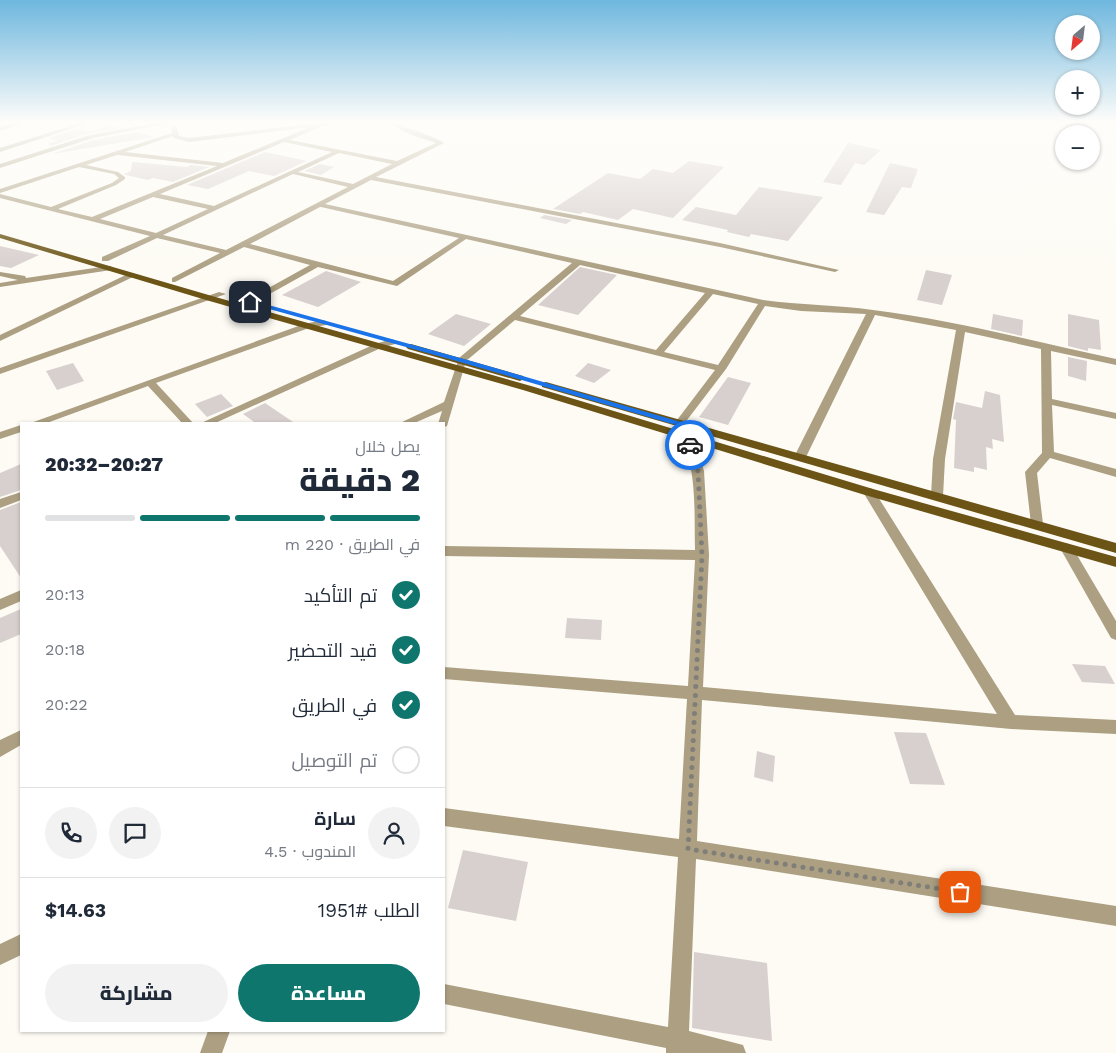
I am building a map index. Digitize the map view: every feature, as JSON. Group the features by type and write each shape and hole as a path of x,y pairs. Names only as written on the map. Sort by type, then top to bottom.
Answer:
{"main road":[{"path":"0,228 106,264 134,276 209,298 378,346 460,365 800,457 1116,548"},
{"path":"0,236 175,280 392,342 688,438 868,492 1116,562"}],"street":[{"path":"0,191 56,172"},
{"path":"51,209 114,184 123,178 112,172"},
{"path":"91,220 203,172"},
{"path":"0,285 106,264 156,236 290,172"},
{"path":"291,172 354,186"},
{"path":"175,280 382,172"},
{"path":"371,178 720,244 835,270"},
{"path":"151,194 213,208"},
{"path":"0,196 156,236 228,252"},
{"path":"321,205 763,303 801,308 872,312 937,323 961,330 1116,362"},
{"path":"245,245 394,284 465,237"},
{"path":"444,422 460,365 578,262"},
{"path":"250,302 317,264"},
{"path":"0,274 32,280"},
{"path":"0,338 134,276"},
{"path":"658,353 711,291"},
{"path":"0,372 222,294"},
{"path":"678,1046 702,556 698,471 688,438 679,424 721,369 763,303"},
{"path":"800,457 872,312"},
{"path":"516,317 721,369"},
{"path":"39,422 307,326 324,323"},
{"path":"937,496 939,459 961,330"},
{"path":"208,422 378,346 392,342"},
{"path":"1037,524 1031,472 1048,454 1046,348"},
{"path":"149,382 187,422"},
{"path":"1047,401 1116,416"},
{"path":"407,422 450,403"},
{"path":"0,436 20,428"},
{"path":"1048,454 1116,473"},
{"path":"868,492 1011,722"},
{"path":"0,504 20,496"},
{"path":"1066,548 1116,634"},
{"path":"445,551 702,556"},
{"path":"0,605 20,595"},
{"path":"445,673 696,693 1011,722 1116,727"},
{"path":"0,749 20,738"},
{"path":"445,818 688,849 1116,916"},
{"path":"0,954 20,944"},
{"path":"445,994 678,1046 735,1053"},
{"path":"211,1053 219,1032"}],"building":[{"path":"128,172 197,172 173,182 153,178 148,180 124,174"},
{"path":"217,172 246,172 208,189 187,185"},
{"path":"255,172 282,172 274,176"},
{"path":"309,172 326,172 321,175"},
{"path":"649,172 719,172 673,218 633,209 618,220 583,212 580,214 553,209 608,173 640,179"},
{"path":"829,172 849,172 841,185 823,182"},
{"path":"886,172 917,172 911,188 902,187 884,215 866,212"},
{"path":"759,187 823,197 788,241 751,234 749,237 727,232 728,230 682,220 696,207 736,215"},
{"path":"544,215 572,220 566,224 540,218"},
{"path":"0,246 39,255 11,268 0,266"},
{"path":"580,267 617,275 578,315 538,305"},
{"path":"926,270 952,275 942,305 917,300"},
{"path":"326,271 361,282 318,307 282,295"},
{"path":"456,314 491,324 464,346 428,334"},
{"path":"993,314 1023,320 1022,336 991,329"},
{"path":"1068,314 1099,320 1101,350 1088,348 1088,351 1068,346"},
{"path":"1068,357 1087,361 1086,381 1068,376"},
{"path":"73,363 84,381 57,390 46,371"},
{"path":"588,363 611,370 594,383 575,376"},
{"path":"728,377 751,383 728,425 699,417"},
{"path":"985,391 1000,395 1004,442 992,439 993,449 986,447 987,470 974,467 974,472 954,468 956,420 953,419 956,402 982,408"},
{"path":"221,394 233,406 207,417 195,404"},
{"path":"265,403 293,422 254,422 243,414"},
{"path":"20,464 20,490 0,497 0,473"},
{"path":"20,502 20,576 0,546 0,510"},
{"path":"20,609 20,634 0,643 0,618"},
{"path":"567,618 602,620 601,640 565,638"},
{"path":"1072,664 1105,666 1115,684 1082,682"},
{"path":"894,732 926,733 945,785 910,784"},
{"path":"757,751 775,756 773,782 754,777"},
{"path":"463,850 528,862 516,921 448,908"},
{"path":"694,952 767,963 772,1041 692,1028"}],"way so far":[{"path":"690,445 698,471 702,556 688,849 960,892"}],"route":[{"path":"250,302 462,360 679,424 690,445"}]}
